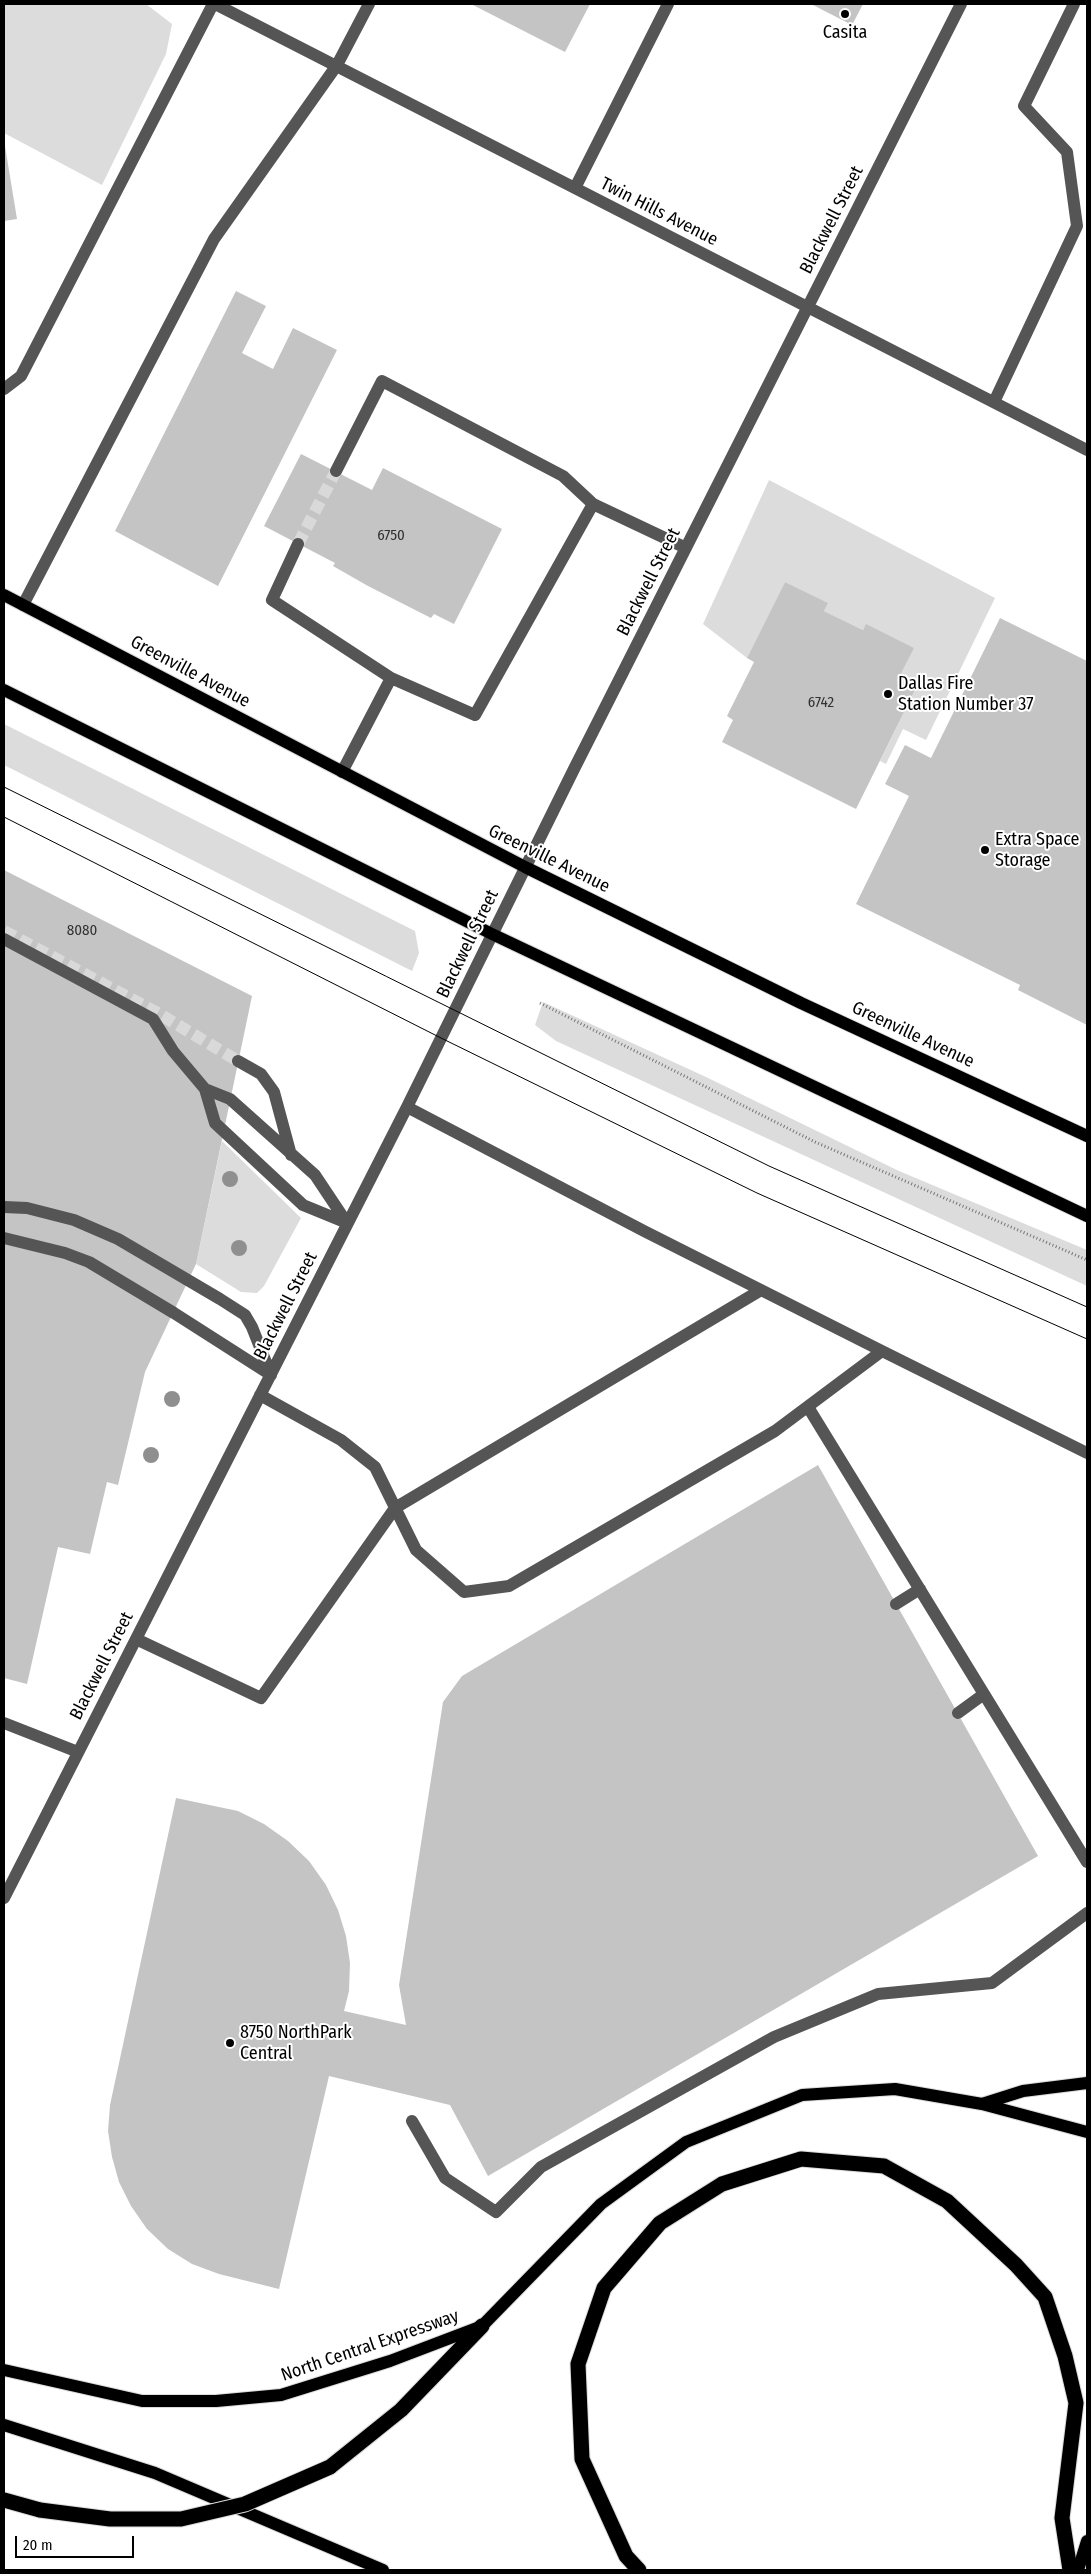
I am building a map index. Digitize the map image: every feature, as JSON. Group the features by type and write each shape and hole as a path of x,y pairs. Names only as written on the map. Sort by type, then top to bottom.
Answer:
{"highway":[{"path":"639,2570 626,2556 582,2459 578,2364 604,2288 660,2223 722,2184 801,2159 884,2166 947,2201 1016,2265 1045,2297 1065,2356 1076,2403 1062,2518 1070,2570"},
{"path":"4,2500 40,2510 110,2519 180,2519 245,2504 330,2467 401,2410 482,2326"}],"main road":[{"name":"Greenville Avenue","path":"4,595 524,868 801,1003 1087,1136"},
{"path":"4,608 23,605"},
{"path":"4,690 492,934 1087,1216"},
{"path":"982,2104 1023,2091 1087,2083"},
{"path":"482,2326 601,2204 686,2142 802,2095 895,2089 982,2104 1087,2132"},
{"name":"North Central Expressway","path":"4,2370 35,2379 142,2401 216,2401 281,2396 390,2361 482,2326"},
{"path":"4,2425 155,2473 383,2570"},
{"path":"1078,2570 1087,2541"}],"street":[{"name":"Twin Hills Avenue","path":"214,4 337,65 1087,450"},
{"path":"4,389 21,376 214,4"},
{"path":"23,605 214,239 337,65 369,4"},
{"path":"575,188 668,4"},
{"name":"Blackwell Street","path":"4,1898 407,1107 524,868 961,4"},
{"path":"994,402 1082,228 1067,152 1024,106 1074,4"},
{"path":"336,471 382,381 563,476 593,504 686,548"},
{"path":"298,544 272,600 390,678 475,715 593,504"},
{"path":"342,772 390,678"},
{"path":"4,939 153,1019 173,1051 205,1089 215,1123 303,1205 348,1223"},
{"path":"238,1060 261,1074 274,1092 291,1155"},
{"path":"205,1089 230,1099 315,1175 348,1223"},
{"path":"407,1107 761,1290 1087,1453"},
{"path":"4,1207 27,1208 74,1220 118,1239 220,1299 245,1315 252,1327 271,1374"},
{"path":"4,1238 89,1262 271,1374"},
{"path":"136,1639 261,1698 395,1508 761,1290"},
{"path":"260,1395 341,1440 375,1466 416,1550 464,1592 510,1586 775,1430 882,1351"},
{"path":"808,1406 1087,1862"},
{"path":"896,1604 920,1589"},
{"path":"958,1713 984,1694"},
{"path":"4,1722 78,1752"},
{"path":"412,2121 445,2178 496,2212 541,2167 774,2036 878,1994 992,1983 1087,1913"}],"path":[{"path":"540,1003 815,1142 1087,1260"}],"shaded area":[{"path":"4,4 146,4 172,24 166,54 102,185 4,133"},
{"path":"769,480 995,598 926,740 903,729 886,764 880,761 915,690 897,681 913,648 866,625 863,630 824,611 827,603 785,582 747,658 703,624"},
{"path":"4,724 415,931 419,953 412,971 4,765"},
{"path":"543,1002 706,1077 899,1171 1087,1250 1087,1286 556,1041 535,1025"},
{"path":"222,1141 301,1218 264,1286 257,1293 241,1292 196,1264"}],"building":[{"path":"471,4 590,4 565,52"},
{"name":"Casita","path":"811,4 863,4 852,25"},
{"path":"4,147 17,219 4,221"},
{"path":"236,291 266,306 242,353 273,369 293,328 337,350 218,586 115,531"},
{"path":"301,454 372,490 383,468 502,529 454,624 434,614 431,618 368,586 333,566 335,563 264,526"},
{"path":"785,582 828,603 824,611 863,630 866,624 914,648 897,681 915,690 856,809 722,742 733,720 727,716 754,662 747,658"},
{"name":"Extra Space Storage","path":"1000,618 1087,661 1087,1025 1018,990 1020,985 856,904 909,796 885,784 905,745 931,758"},
{"path":"4,870 252,996 196,1264 145,1372 118,1485 107,1482 90,1554 58,1547 27,1684 4,1678"},
{"path":"818,1465 1038,1856 488,2176 450,2105 329,2076 279,2289 219,2274 192,2264 168,2249 147,2229 131,2206 119,2182 112,2157 108,2131 110,2105 176,1798 238,1811 264,1824 288,1841 309,1861 326,1885 338,1910 346,1936 350,1963 349,1991 344,2011 406,2025 399,1985 443,1702 462,1676"}],"tunnel":[{"path":"298,544 336,471"},
{"path":"4,931 156,1012 238,1061"}],"tram line":[{"path":"4,787 769,1166 1087,1307"},
{"path":"4,817 441,1038 757,1193 1087,1339"}],"place":[{"name":"Casita","path":"845,14"},
{"name":"Dallas Fire Station Number 37","path":"888,694"},
{"name":"Extra Space Storage","path":"985,850"},
{"name":"8750 NorthPark Central","path":"230,2043"}]}
